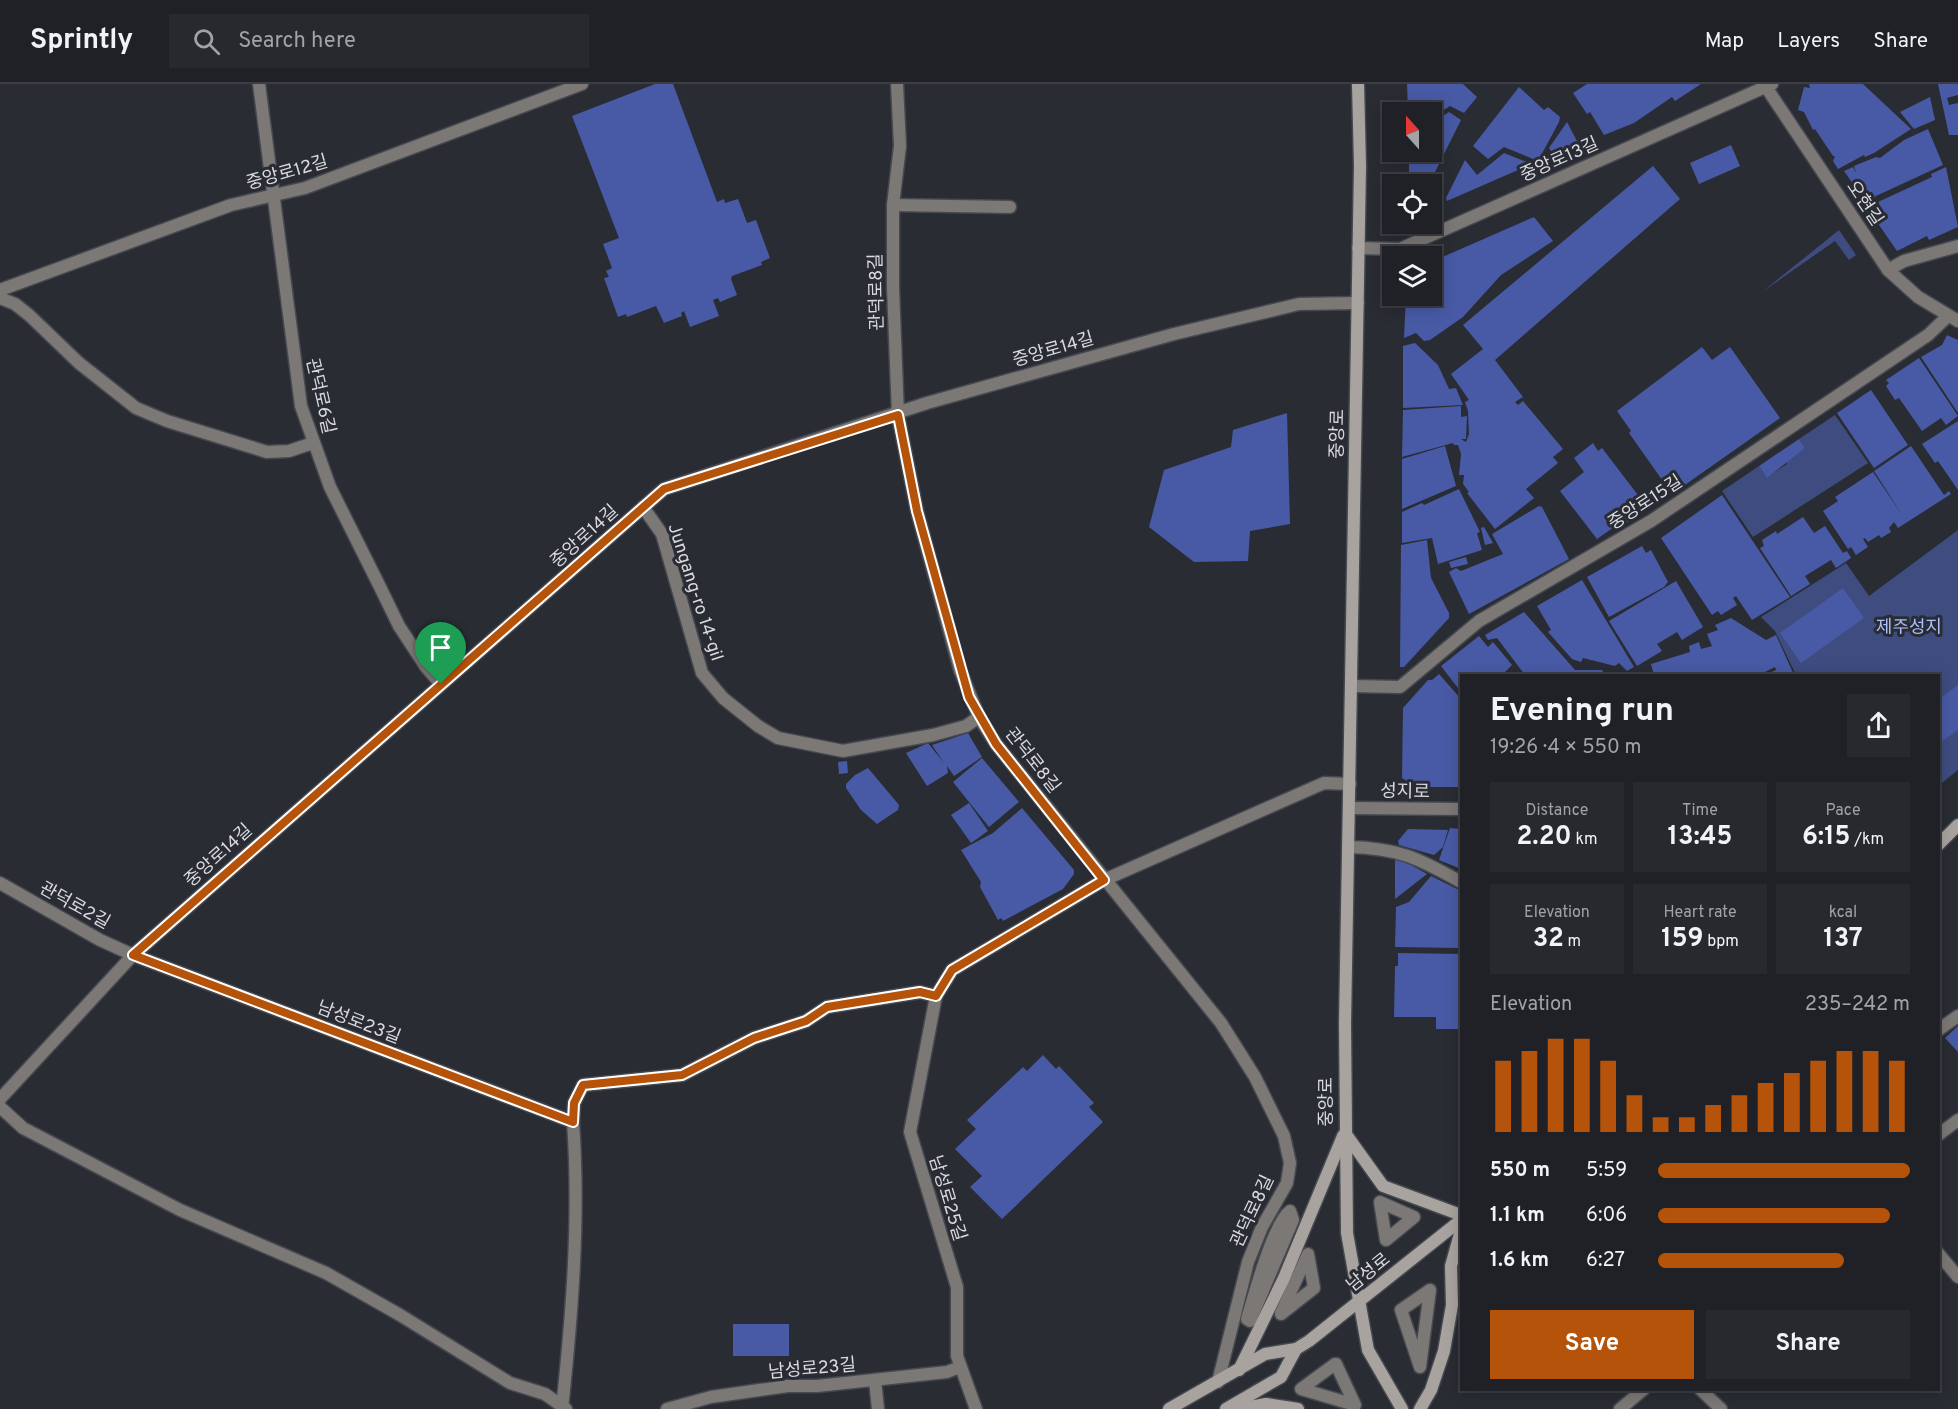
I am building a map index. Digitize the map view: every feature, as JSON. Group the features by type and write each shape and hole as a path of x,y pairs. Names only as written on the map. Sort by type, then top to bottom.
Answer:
{"main road":[{"name":"중앙로","path":"1358,84 1358,303 1344,1132 1347,1233 1368,1350 1402,1409"},
{"path":"1940,843 1957,829"},
{"path":"1344,1132 1383,1186 1460,1217"},
{"path":"1239,1370 1284,1278 1344,1132"},
{"name":"남성로","path":"1226,1409 1281,1377 1296,1349 1359,1302 1460,1218"},
{"path":"1420,1409 1431,1390 1444,1351 1452,1305 1451,1266 1460,1234"},
{"name":"남성로","path":"1169,1409 1265,1354 1296,1349"},
{"path":"1239,1409 1266,1404 1298,1409"}],"street":[{"name":"관덕로6길","path":"259,84 295,379 313,443 330,487 399,626 441,684"},
{"name":"중앙로12길","path":"0,290 231,205 305,188 582,84"},
{"name":"관덕로8길","path":"897,84 900,146 893,205 898,415 920,521 960,670 979,717 996,744 1240,1050 1284,1136 1290,1163 1287,1183 1262,1227 1248,1262 1218,1382"},
{"name":"중앙로13길","path":"1358,248 1400,249 1767,85"},
{"name":"오현길","path":"1767,85 1888,270 1918,297 1953,318"},
{"path":"893,205 1010,207"},
{"path":"1888,270 1904,261 1958,246"},
{"path":"0,298 15,304 29,315 79,363 136,408 167,421 267,452 290,451 313,443"},
{"name":"중앙로14길","path":"0,1099 133,955 672,484 898,415 938,400 1174,334 1299,304 1358,303"},
{"name":"중앙로15길","path":"1352,686 1400,687 1479,621 1651,521 1953,318"},
{"name":"Jungang-ro 14-gil","path":"643,507 662,534 702,673 723,698 758,726 788,741 843,751 933,735 966,726 979,717"},
{"path":"564,1408 568,1368 576,1183 574,1103 583,1085 682,1075 754,1038 806,1021 827,1007 920,992 936,996 952,970 1104,880 1324,783 1350,784"},
{"name":"성지로","path":"1349,808 1460,809"},
{"path":"1348,847 1377,848 1416,857 1460,881"},
{"name":"관덕로2길","path":"0,883 100,940 133,955"},
{"name":"남성로23길","path":"133,955 573,1122"},
{"name":"남성로25길","path":"936,996 910,1132 957,1287 957,1356 976,1409"},
{"path":"1940,1029 1958,1016"},
{"path":"0,1107 23,1128 180,1210 326,1273 400,1315 510,1383 545,1394 564,1408"},
{"path":"1940,1134 1958,1120"},
{"path":"1290,1211 1293,1220 1250,1321 1247,1320 1270,1248 1282,1219 1290,1211"},
{"path":"1940,1255 1958,1277"},
{"path":"1430,1290 1420,1367 1401,1311 1406,1307 1430,1290"},
{"name":"남성로23길","path":"667,1409 711,1398 777,1388 947,1372 960,1367"},
{"path":"875,1380 878,1409"},
{"path":"1620,1409 1642,1391"},
{"path":"1702,1391 1721,1409"}],"green space":[{"path":"1839,230 1856,255 1849,260 1835,241 1762,292"},
{"path":"1835,415 1868,463 1753,537 1722,491 1759,466 1767,477 1787,464 1786,461 1805,448 1799,439"},
{"name":"제주성지","path":"1958,530 1958,770 1940,784 1940,674 1796,674 1775,631 1761,617 1846,563 1869,596"}],"building":[{"path":"655,84 673,84 717,202 724,199 725,203 738,199 747,223 756,220 770,258 761,262 762,265 732,276 737,295 720,302 718,298 713,300 719,316 690,327 684,311 681,313 682,316 664,323 656,306 627,317 626,314 618,317 604,278 609,277 606,271 612,268 603,244 619,238 572,116"},
{"path":"1407,84 1463,84 1477,97 1464,113 1450,106 1442,111 1442,102 1408,102"},
{"path":"1587,84 1701,84 1675,101 1672,97 1634,123 1604,135 1590,112 1587,114 1573,93"},
{"path":"1809,84 1863,84 1911,129 1874,153 1865,157 1864,155 1838,169 1833,161 1835,156 1815,129 1813,130 1804,112 1798,110 1804,87 1810,88"},
{"path":"1938,84 1958,84 1958,95 1947,98 1949,105 1958,103 1958,135 1949,135"},
{"path":"1519,87 1544,110 1548,107 1560,117 1559,122 1538,161 1504,147 1488,159 1473,146"},
{"path":"1930,97 1935,120 1914,129 1900,112"},
{"path":"1449,112 1461,120 1442,158 1442,117"},
{"path":"1567,122 1579,145 1554,156 1549,148"},
{"path":"1928,129 1943,165 1876,196 1867,204 1844,171 1853,167 1856,173 1854,166 1876,157 1880,158 1904,140"},
{"path":"1731,145 1740,166 1699,184 1690,163"},
{"path":"1504,153 1532,164 1447,201 1446,198 1465,160 1477,175"},
{"path":"1409,162 1440,162 1434,174 1409,174"},
{"path":"1653,166 1680,199 1495,360 1523,397 1515,402 1518,405 1523,401 1563,449 1553,457 1558,463 1526,489 1534,498 1495,529 1467,493 1469,492 1463,484 1464,475 1459,475 1461,454 1458,445 1453,443 1402,457 1403,410 1461,406 1461,417 1467,416 1466,439 1461,439 1466,442 1469,434 1468,411 1465,402 1469,400 1451,374 1483,349 1463,325"},
{"path":"1946,167 1958,227 1929,240 1927,236 1897,251 1866,206 1876,199 1878,202 1932,177 1931,174"},
{"path":"1534,217 1553,241 1501,275 1463,317 1430,340 1424,341 1416,333 1404,338 1406,306 1442,306 1442,257"},
{"path":"1947,335 1958,340 1958,413 1921,357 1942,345"},
{"path":"1415,343 1438,365 1449,389 1456,388 1463,405 1403,408 1403,346"},
{"path":"1702,347 1712,360 1730,347 1780,418 1672,494 1629,433 1631,431 1617,411"},
{"path":"1919,358 1958,416 1946,425 1941,418 1922,431 1899,398 1895,400 1886,386 1889,383 1886,380"},
{"path":"1871,390 1908,445 1874,468 1837,413"},
{"path":"1287,413 1290,524 1250,531 1248,561 1194,562 1149,527 1164,470 1231,447 1233,430"},
{"path":"1958,421 1958,490 1938,461 1935,463 1922,444"},
{"path":"1799,439 1805,448 1767,478 1759,466"},
{"path":"1593,443 1598,451 1602,448 1644,503 1640,506 1643,510 1620,528 1614,527 1597,539 1560,491 1584,472 1574,458"},
{"path":"1445,446 1456,486 1402,509 1402,459"},
{"path":"1911,446 1944,495 1949,491 1951,494 1898,528 1894,522 1889,528 1891,532 1881,538 1879,535 1868,542 1865,538 1863,539 1868,547 1856,555 1851,547 1848,549 1823,511 1838,501 1835,497 1873,472 1903,516 1874,471"},
{"path":"1459,489 1480,532 1477,533 1482,550 1438,564 1432,538 1402,543 1402,512"},
{"path":"1722,495 1790,597 1752,620 1736,596 1733,598 1737,605 1721,615 1718,611 1712,615 1661,538"},
{"path":"1539,506 1542,507 1569,559 1469,614 1449,572 1456,568 1461,571 1503,554 1492,534"},
{"path":"1803,517 1814,533 1825,526 1843,553 1847,551 1851,558 1836,568 1831,560 1805,576 1810,584 1791,596 1760,548 1764,546 1762,540 1776,531 1777,534"},
{"path":"1484,527 1493,543 1485,545 1481,528"},
{"path":"1427,540 1431,578 1449,613 1449,618 1404,667 1400,667 1401,545"},
{"path":"1642,546 1646,553 1651,550 1668,582 1664,587 1609,617 1587,577"},
{"path":"1466,557 1468,564 1451,568 1449,562"},
{"path":"1582,580 1634,667 1627,671 1619,663 1615,666 1583,658 1581,662 1572,659 1548,632 1551,630 1537,606"},
{"path":"1676,581 1703,627 1682,640 1677,632 1657,644 1662,651 1637,666 1609,621"},
{"path":"1843,588 1864,618 1801,663 1780,633"},
{"path":"1524,612 1575,670 1602,670 1604,674 1524,674 1497,638 1488,640 1485,635"},
{"path":"1731,618 1766,640 1776,635 1794,674 1767,674 1776,670 1775,667 1761,674 1654,674 1651,664 1690,652 1689,646 1699,642 1701,649 1712,646 1707,634 1718,630 1715,625"},
{"path":"1479,636 1488,647 1493,642 1512,665 1503,674 1460,674 1460,691 1441,666"},
{"path":"1439,674 1460,698 1460,787 1416,787 1402,778 1403,708 1428,680 1432,680"},
{"name":"제주성지","path":"1958,685 1958,730 1940,743 1940,698"},
{"path":"968,733 982,757 954,776 947,766 948,773 927,786 906,753 928,743 944,763 932,745"},
{"path":"982,758 1019,802 989,827 953,782"},
{"path":"847,761 848,773 839,774 838,762"},
{"path":"868,768 899,805 898,810 877,824 861,810 846,788 846,784 855,775"},
{"path":"969,803 988,831 971,843 951,815"},
{"path":"1022,808 1074,870 1074,874 1063,889 1003,921 1001,918 998,920 980,887 981,882 961,850 993,833"},
{"path":"1450,828 1460,829 1460,869 1439,860"},
{"path":"1408,829 1448,830 1443,847 1434,855 1399,845 1398,841"},
{"path":"1399,858 1427,874 1395,899 1395,860"},
{"path":"1431,876 1460,890 1460,948 1395,947 1396,907 1409,902"},
{"path":"1398,953 1460,954 1460,1029 1436,1029 1436,1017 1394,1017 1395,966 1398,966"},
{"path":"1958,1026 1958,1052 1945,1038"},
{"path":"1043,1055 1056,1069 1059,1066 1094,1103 1089,1107 1103,1122 1002,1219 970,1187 982,1176 955,1149 976,1129 967,1120 1023,1067 1027,1071"},
{"path":"733,1324 789,1324 789,1356 733,1356"}],"route":[{"path":"898,415 917,511 969,697 996,744 1104,880 952,970 936,996 920,992 827,1007 806,1021 754,1038 682,1075 583,1085 574,1103 573,1122 552,1116 250,1001 159,963 133,955 441,684 672,484 898,415"}]}
